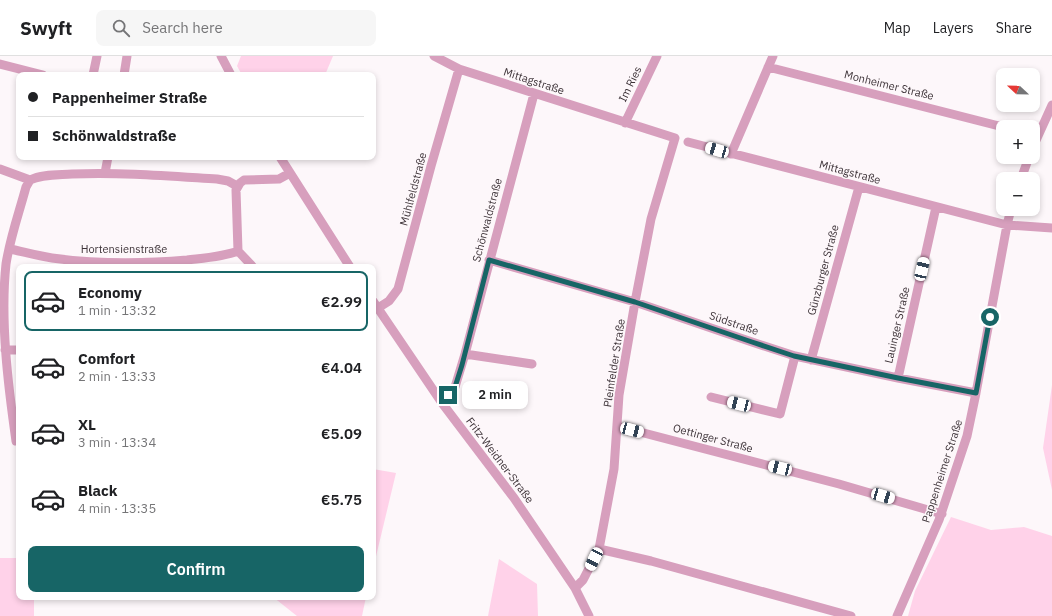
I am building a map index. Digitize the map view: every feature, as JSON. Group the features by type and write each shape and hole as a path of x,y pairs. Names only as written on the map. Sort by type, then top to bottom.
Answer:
{"street":[{"path":"7,56 2,65 30,72"},
{"path":"94,72 97,56"},
{"path":"124,72 127,56"},
{"path":"221,56 230,72"},
{"name":"Mittagstraße","path":"434,56 452,60 459,69 675,138"},
{"name":"Im Ries","path":"625,123 657,56"},
{"path":"731,154 773,56"},
{"name":"Monheimer Straße","path":"768,67 996,125"},
{"name":"Mühlfeldstraße","path":"376,304 388,300 398,289 459,69"},
{"name":"Schönwaldstraße","path":"442,403 455,387 465,354 534,94"},
{"path":"1040,126 1052,105"},
{"name":"Pleinfelder Straße","path":"575,588 584,580 599,549 614,469 619,394 635,302 651,219 675,138"},
{"name":"Mittagstraße","path":"688,142 1007,225 1052,228"},
{"path":"105,173 107,160"},
{"path":"282,160 348,264"},
{"path":"0,169 30,180"},
{"path":"16,430 7,381 3,321 3,264 10,249 26,187 30,180 46,175 105,173 217,179 228,181 237,186"},
{"path":"250,264 238,251 235,193 237,186 244,180 279,180 290,173"},
{"name":"Günzburger Straße","path":"812,360 859,187"},
{"name":"Lauinger Straße","path":"898,378 936,207"},
{"name":"Pappenheimer Straße","path":"897,616 942,514 967,436 1009,216"},
{"name":"Hortensienstraße","path":"10,249 71,260 121,262 165,262 228,255 238,251"},
{"name":"Südstraße","path":"489,260 635,302 794,356 976,393"},
{"name":"Fritz-Weidner-Straße","path":"376,304 442,403 514,498 575,588 589,616"},
{"path":"5,350 16,350"},
{"path":"465,354 532,364"},
{"path":"711,397 780,414 794,356"},
{"name":"Oettinger Straße","path":"617,426 839,484 942,514"},
{"path":"599,549 680,569 851,616"}],"shaded area":[{"path":"241,56 333,56 326,72 240,72 237,66"},
{"path":"1052,385 1052,490 1043,448"},
{"path":"376,470 396,473 376,556"},
{"path":"951,517 991,530 1024,527 1052,536 1052,616 908,616 915,591"},
{"path":"0,558 16,558 16,600 34,600 34,616 0,616"},
{"path":"499,559 537,584 538,616 488,616"},
{"path":"277,600 365,600 362,616 297,616"}],"route":[{"path":"448,395 455,387 462,365 489,260 635,302 794,356 976,393 990,317"}]}
